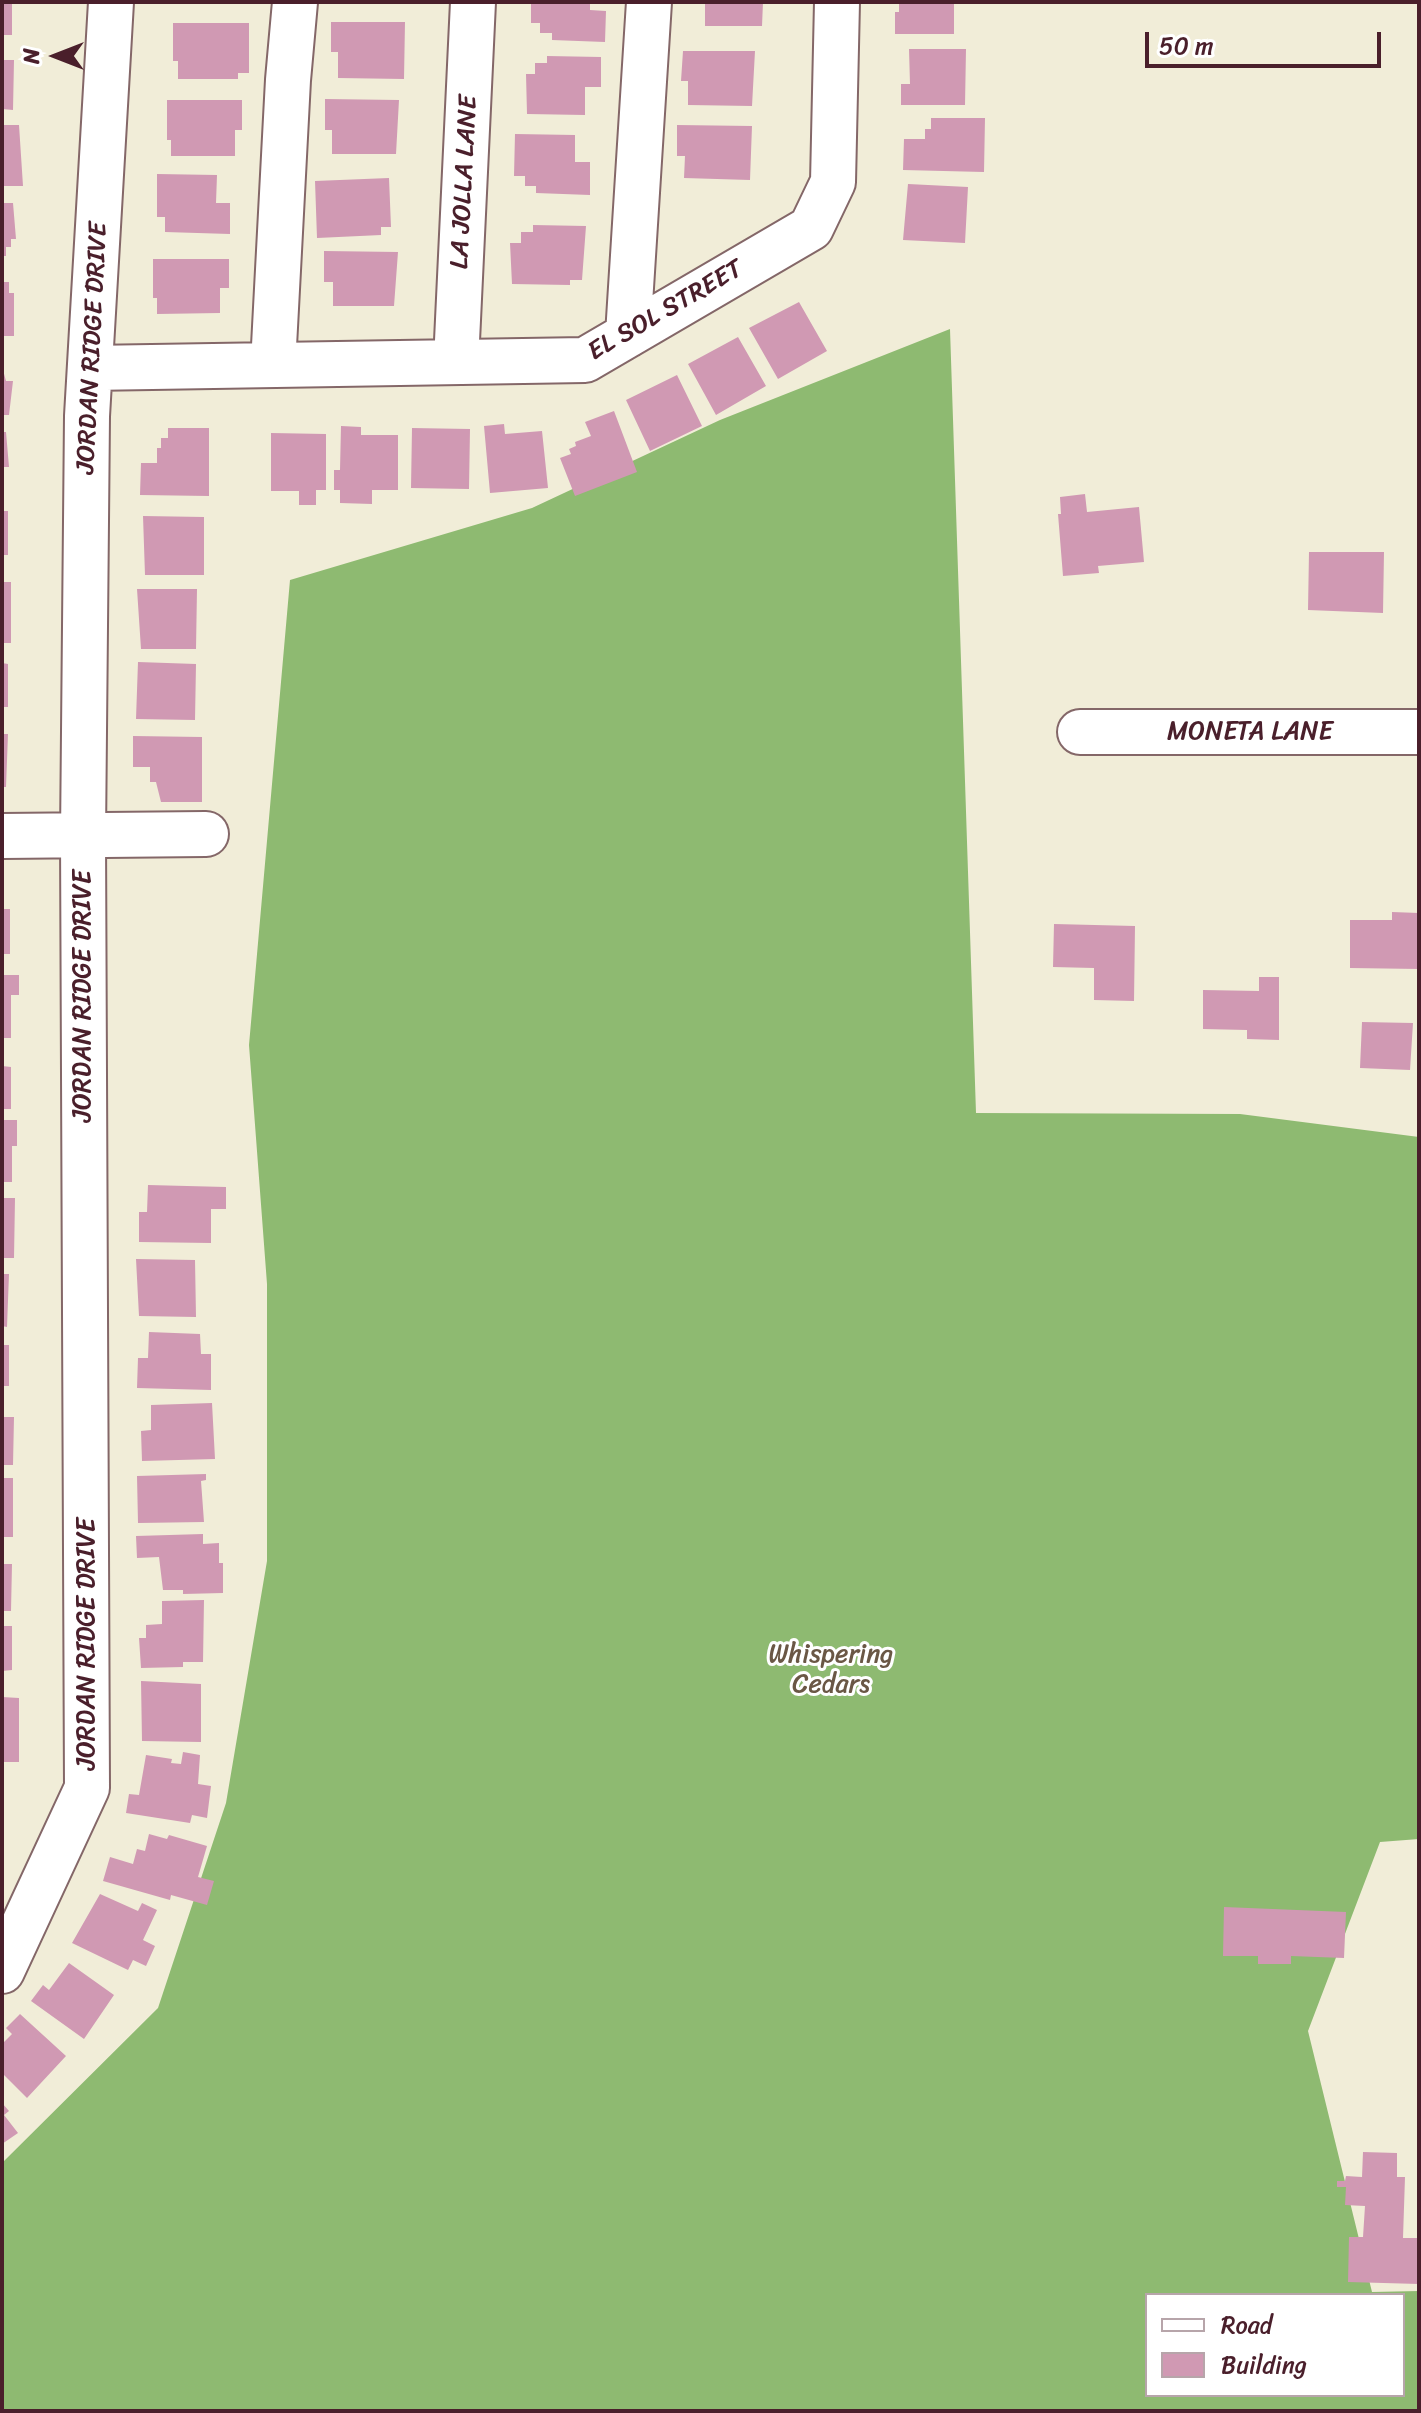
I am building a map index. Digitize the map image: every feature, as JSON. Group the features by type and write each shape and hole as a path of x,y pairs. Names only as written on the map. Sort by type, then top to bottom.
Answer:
{"street":[{"name":"JORDAN RIDGE DRIVE","path":"2,1971 87,1788 83,836 87,416 111,2"},
{"path":"273,365 295,2"},
{"name":"LA JOLLA LANE","path":"456,362 473,2"},
{"path":"628,335 649,2"},
{"name":"EL SOL STREET","path":"90,368 585,360 811,228 833,182 837,2"},
{"name":"MONETA LANE","path":"1080,732 1419,732"},
{"path":"2,836 206,834"}],"green space":[{"name":"Whispering Cedars","path":"950,329 976,1113 1240,1114 1419,1137 1419,1839 1380,1842 1308,2031 1372,2292 1419,2291 1419,2411 2,2411 2,2163 158,2008 226,1803 267,1561 267,1284 249,1045 290,580 532,508 720,420"}],"building":[{"path":"2,2 12,2 12,35 2,35"},
{"path":"531,2 590,2 590,10 606,11 605,42 552,40 552,33 540,33 540,23 531,23"},
{"path":"705,2 763,2 762,26 705,26"},
{"path":"899,2 954,2 954,34 895,34 895,12 899,12"},
{"path":"331,22 405,22 404,79 338,78 338,52 331,52"},
{"path":"173,23 249,23 249,73 238,73 238,79 178,79 178,61 173,61"},
{"path":"909,49 966,49 965,105 901,105 901,84 910,84"},
{"path":"683,51 755,51 752,106 688,105 688,81 681,81"},
{"path":"547,56 601,57 601,87 585,87 585,115 527,114 526,74 535,74 535,63 547,63"},
{"path":"2,60 14,60 13,110 2,109"},
{"path":"325,99 399,100 396,154 332,154 332,130 325,130"},
{"path":"167,100 242,100 242,130 235,130 235,156 171,156 171,140 167,140"},
{"path":"931,118 985,118 984,172 903,170 904,139 925,139 925,129 931,129"},
{"path":"2,125 19,125 23,186 2,186"},
{"path":"677,125 752,126 750,180 684,178 685,156 677,156"},
{"path":"515,134 575,135 575,162 590,162 590,195 536,193 536,186 525,186 525,176 514,176"},
{"path":"157,174 217,175 216,203 230,203 230,234 165,232 165,217 157,217"},
{"path":"389,178 391,227 381,227 381,235 317,238 315,181"},
{"path":"908,184 968,187 965,243 903,240"},
{"path":"2,203 13,203 16,239 11,239 11,247 6,247 6,256 2,256"},
{"path":"533,225 586,226 582,280 570,280 570,285 512,284 510,243 521,243 521,232 533,232"},
{"path":"324,251 398,252 394,306 333,306 333,282 324,282"},
{"path":"153,259 229,259 229,288 220,288 220,313 157,314 157,298 153,298"},
{"path":"2,282 9,282 9,293 14,293 14,336 2,336"},
{"path":"799,302 827,351 778,379 749,328"},
{"path":"738,337 766,386 716,415 688,364"},
{"path":"3,370 6,381 13,381 9,415 2,415"},
{"path":"677,375 702,426 650,451 626,400"},
{"path":"614,411 637,472 575,496 560,458 571,454 569,449 576,446 575,442 591,436 585,422"},
{"path":"504,424 505,434 542,431 548,488 490,493 484,426"},
{"path":"341,426 361,427 361,435 398,435 398,490 372,490 372,504 340,503 340,490 334,490 334,470 340,470"},
{"path":"168,428 209,428 209,496 140,495 141,463 157,463 157,448 161,448 161,438 168,438"},
{"path":"412,428 470,429 469,489 411,488"},
{"path":"2,432 6,432 9,467 2,467"},
{"path":"271,433 326,434 326,490 316,490 316,505 299,505 299,491 271,491"},
{"path":"1085,494 1087,512 1139,507 1144,562 1098,566 1099,573 1063,576 1058,514 1061,514 1060,497"},
{"path":"2,511 8,511 8,555 2,555"},
{"path":"143,516 204,517 204,575 145,575"},
{"path":"1309,552 1384,552 1383,613 1308,610"},
{"path":"2,582 11,582 11,643 2,643"},
{"path":"137,589 197,589 196,649 141,649"},
{"path":"138,662 196,664 195,720 136,719"},
{"path":"2,663 8,664 8,707 2,707"},
{"path":"2,734 8,734 6,787 2,787"},
{"path":"133,736 202,737 202,802 161,802 156,782 150,782 150,767 133,767"},
{"path":"2,909 10,909 10,954 2,954"},
{"path":"1392,912 1419,913 1419,969 1350,968 1350,920 1392,920"},
{"path":"1054,924 1135,926 1134,1001 1094,1000 1094,968 1053,967"},
{"path":"2,975 19,975 19,995 11,995 11,1038 2,1038"},
{"path":"1259,977 1279,977 1279,1040 1247,1039 1247,1030 1203,1029 1203,990 1259,991"},
{"path":"1362,1022 1413,1023 1410,1070 1360,1068"},
{"path":"2,1066 11,1067 11,1109 2,1109"},
{"path":"2,1120 17,1120 17,1146 12,1146 12,1182 2,1182"},
{"path":"148,1185 226,1187 226,1209 211,1209 211,1243 139,1242 139,1212 147,1212"},
{"path":"2,1198 15,1198 14,1258 2,1258"},
{"path":"136,1259 195,1260 196,1317 139,1316"},
{"path":"2,1274 9,1274 7,1327 2,1326"},
{"path":"149,1332 200,1334 201,1354 211,1354 211,1390 137,1388 138,1358 148,1358"},
{"path":"2,1345 9,1345 9,1386 2,1386"},
{"path":"212,1403 215,1459 142,1461 141,1431 151,1430 151,1405"},
{"path":"2,1417 14,1417 13,1465 2,1465"},
{"path":"206,1474 206,1480 201,1481 204,1522 138,1523 137,1476"},
{"path":"2,1478 13,1478 13,1537 2,1537"},
{"path":"203,1534 203,1544 219,1543 223,1593 183,1594 183,1590 163,1590 159,1557 137,1558 136,1536"},
{"path":"2,1564 12,1564 11,1611 2,1611"},
{"path":"204,1600 203,1662 183,1662 183,1667 141,1668 139,1638 146,1638 146,1625 162,1624 162,1601"},
{"path":"2,1626 12,1626 12,1670 2,1671"},
{"path":"141,1681 201,1684 201,1742 142,1741"},
{"path":"2,1697 19,1698 19,1762 2,1762"},
{"path":"183,1752 200,1755 198,1784 211,1786 207,1818 192,1815 190,1823 126,1813 129,1794 139,1795 146,1755 172,1759 171,1763 181,1764"},
{"path":"149,1834 167,1839 169,1835 207,1846 198,1877 214,1881 207,1905 171,1895 170,1900 103,1881 110,1857 133,1864 137,1849 145,1851"},
{"path":"100,1894 138,1911 142,1903 157,1910 143,1940 155,1946 146,1966 133,1960 128,1970 72,1943"},
{"path":"1224,1907 1346,1912 1344,1958 1291,1956 1291,1964 1258,1964 1258,1956 1223,1956"},
{"path":"69,1963 114,1995 84,2039 31,2001 43,1985 49,1990"},
{"path":"20,2014 66,2056 27,2098 2,2073 2,2044 12,2034 6,2028"},
{"path":"2,2103 9,2111 4,2115 18,2133 2,2144"},
{"path":"1363,2152 1397,2153 1397,2177 1405,2177 1403,2238 1419,2238 1419,2284 1348,2282 1349,2237 1363,2237 1365,2206 1345,2205 1346,2187 1337,2187 1337,2181 1345,2181 1346,2176 1362,2177"}]}
